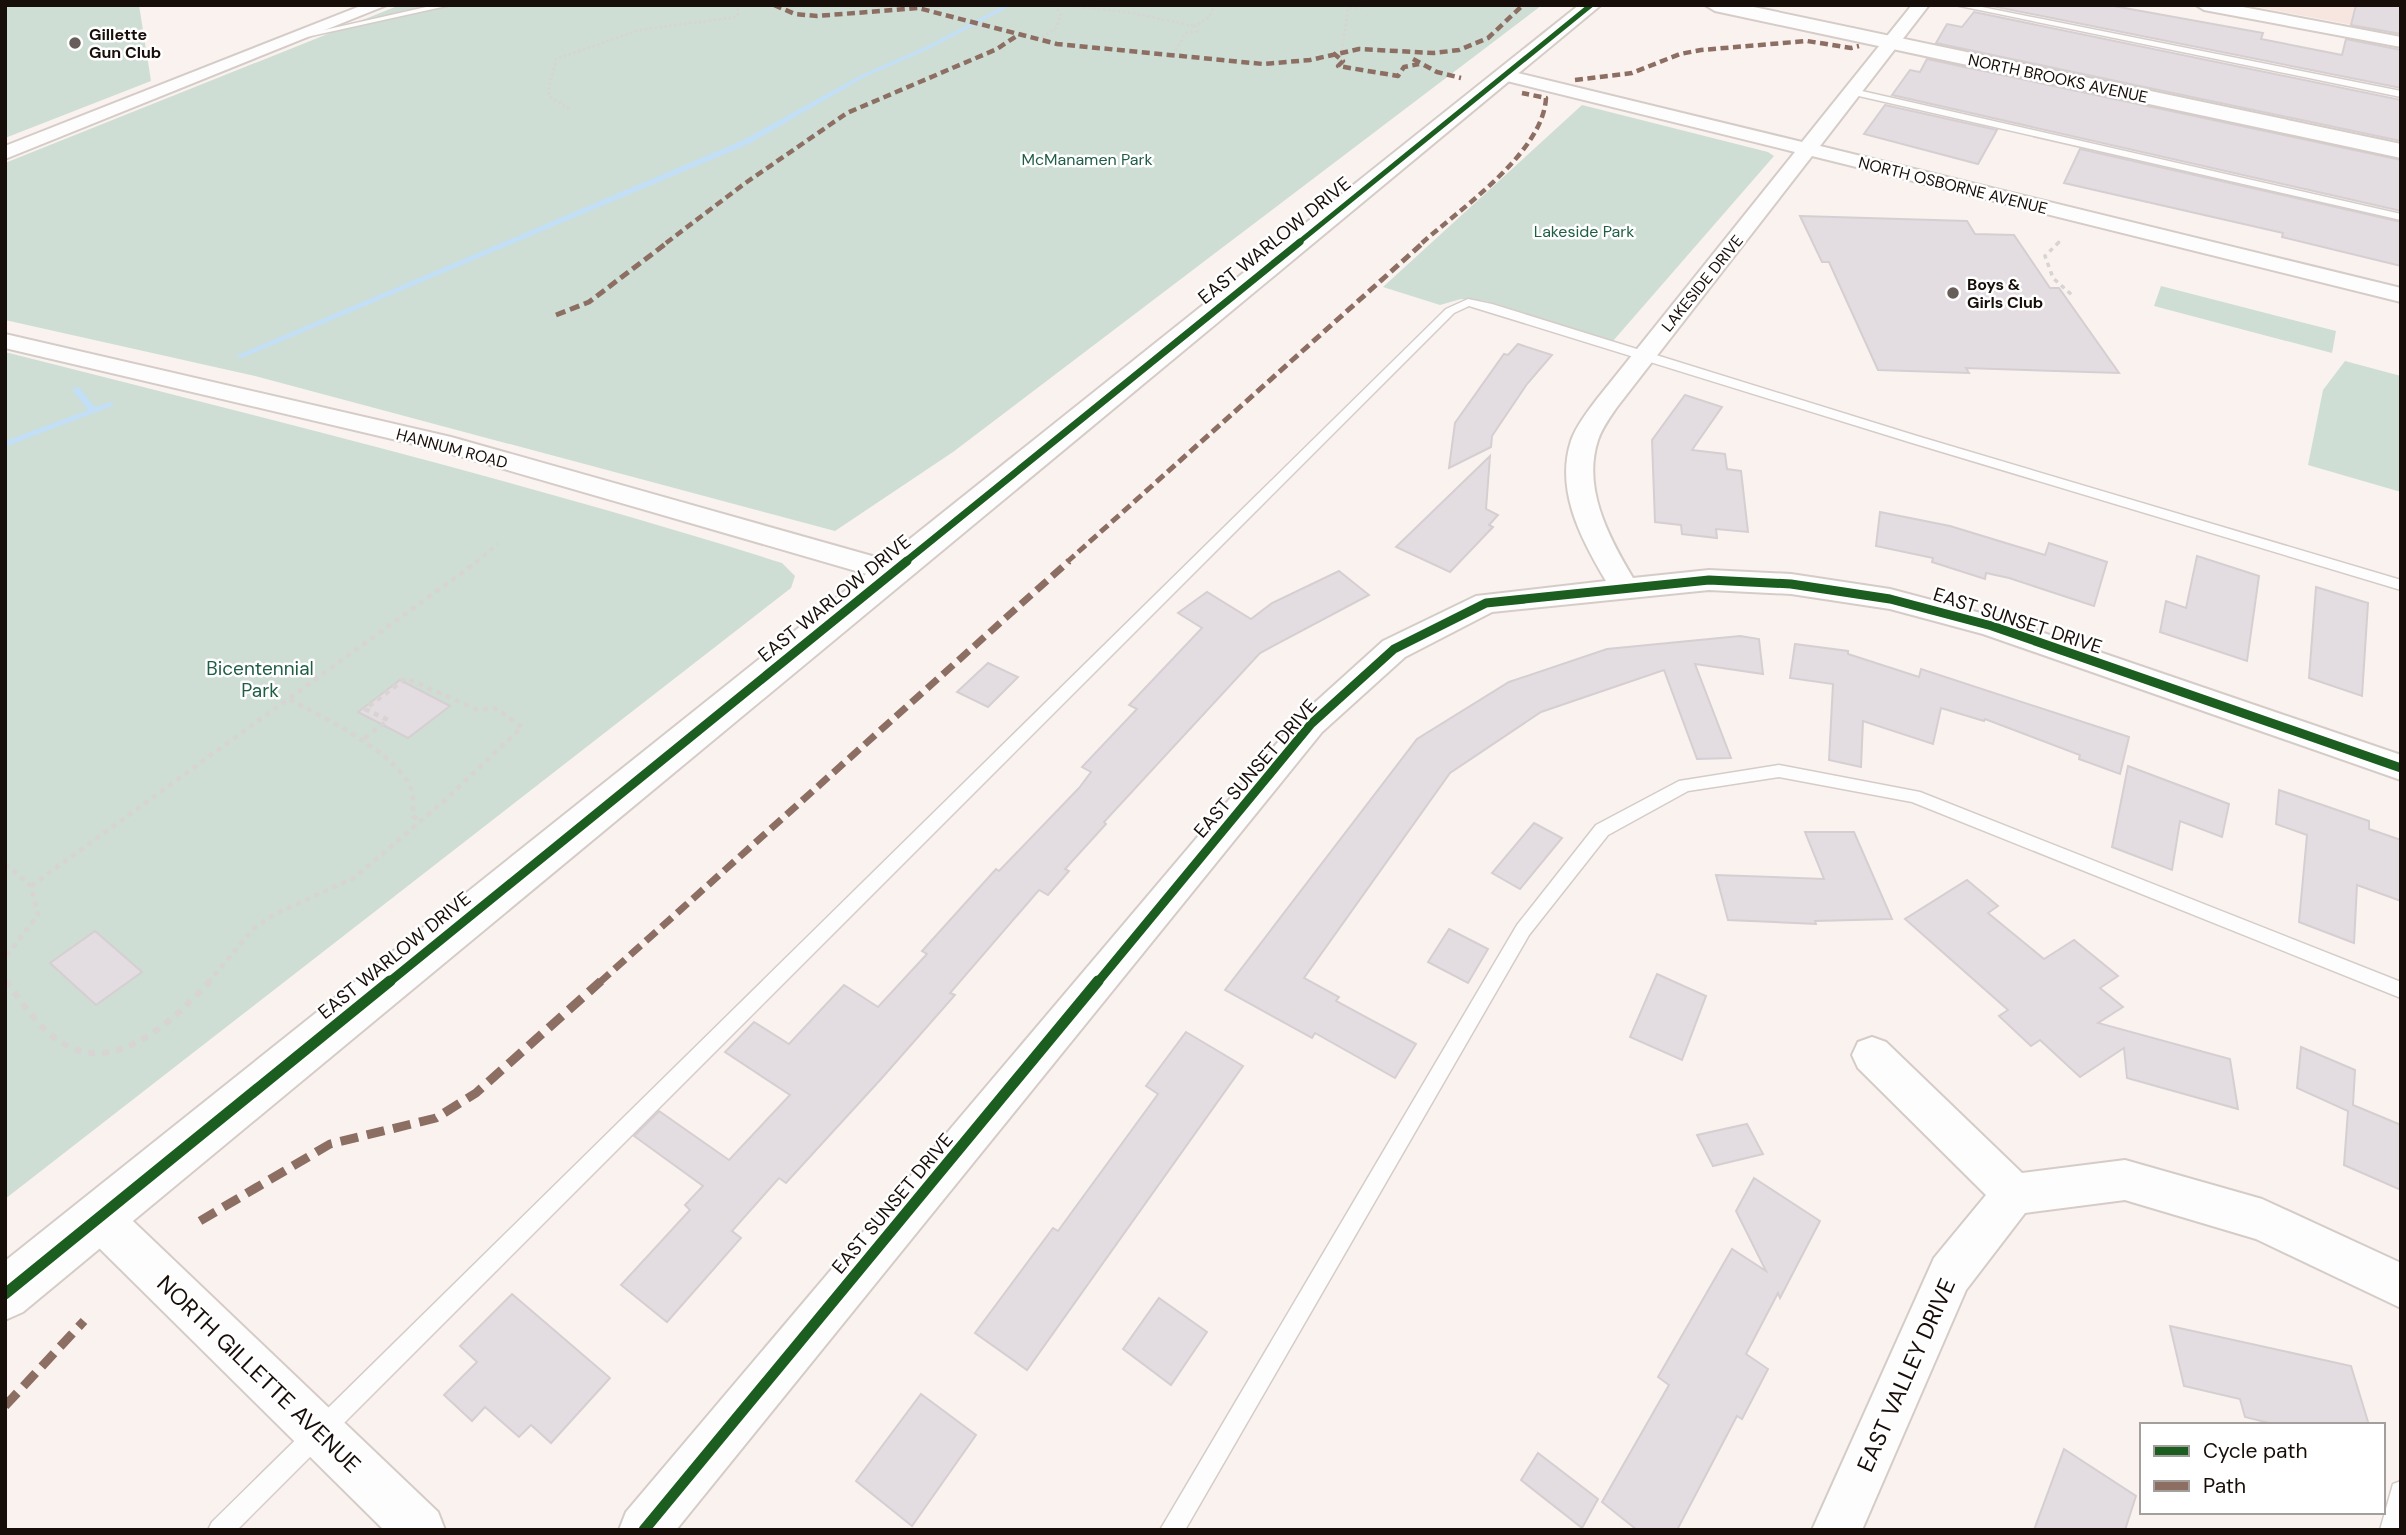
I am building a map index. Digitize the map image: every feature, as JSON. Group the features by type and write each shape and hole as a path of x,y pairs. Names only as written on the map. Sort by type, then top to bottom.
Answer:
{"street":[{"path":"5,153 379,5"},
{"name":"EAST WARLOW DRIVE","path":"5,1294 1591,5"},
{"name":"NORTH BROOKS AVENUE","path":"1715,5 2401,151"},
{"name":"LAKESIDE DRIVE","path":"1623,587 1592,534 1578,475 1585,440 1606,404 1921,5"},
{"path":"2204,5 2401,42"},
{"name":"NORTH OSBORNE AVENUE","path":"1505,75 2401,295"},
{"name":"HANNUM ROAD","path":"5,341 442,443 894,572"},
{"name":"EAST SUNSET DRIVE","path":"644,1530 1311,724 1394,649 1486,603 1709,580 1777,583 1890,599 1992,626 2401,768"},
{"path":"1872,1055 2014,1194 2125,1180 2262,1220 2401,1286"},
{"name":"EAST VALLEY DRIVE","path":"1837,1530 1950,1274 2014,1194"},
{"name":"NORTH GILLETTE AVENUE","path":"99,1218 420,1530"}],"lane":[{"path":"300,36 447,5"},
{"path":"1959,5 2401,94"},
{"path":"1853,92 2401,218"},
{"path":"220,1530 320,1434 1450,311 1468,302 2401,585"},
{"path":"1172,1530 1523,930 1602,830 1685,786 1779,771 1914,796 2401,990"},
{"path":"2392,1530 2401,1492"}],"path":[{"path":"569,109 549,96 548,85 554,76 556,59 639,30 736,17 739,12 735,5"},
{"path":"1038,40 1056,27 1061,15 1055,5"},
{"path":"1063,5 1133,13 1194,26 1209,17 1215,5"},
{"path":"1342,51 1346,39 1347,7 1361,8"},
{"path":"1194,26 1195,31"},
{"path":"1173,55 1186,33 1200,31"},
{"path":"2063,239 2054,243 2045,256 2053,278 2072,295"},
{"path":"31,886 290,699 498,544"},
{"path":"5,979 26,1007 63,1046 85,1052 111,1051 139,1041 170,1021 253,929 288,907 347,883 421,822 522,727 495,708 478,710 406,678 365,709 388,720 361,741"},
{"path":"290,699 361,741 393,765 411,789 413,816 421,822"},
{"path":"5,864 31,886 38,915 5,958"}],"shaded area":[{"path":"2246,5 2401,5 2401,34"}],"green space":[{"name":"Gillette Gun Club","path":"5,5 139,5 151,81 5,138"},
{"name":"McManamen Park","path":"400,5 1542,5 953,452 835,531 255,376 5,320 5,163"},
{"name":"Lakeside Park","path":"1582,105 1768,152 1774,156 1613,341 1486,301 1461,299 1440,305 1383,287"},
{"path":"2161,286 2336,331 2332,353 2154,306"},
{"name":"Bicentennial Park","path":"5,352 395,452 589,505 782,563 795,576 791,588 5,1199"},
{"path":"2345,361 2401,376 2401,492 2308,465 2323,390"}],"building":[{"path":"1987,5 2108,5 2263,33 2261,39 2342,55 2346,39 2401,50 2401,88"},
{"path":"2356,5 2401,5 2401,34 2351,25"},
{"path":"1974,12 2401,100 2401,141 1936,43 1947,24 1962,27"},
{"path":"1927,59 2401,160 2401,211 1892,95 1910,70 1920,72"},
{"path":"1885,105 1997,130 1978,164 1864,134"},
{"path":"2080,149 2401,222 2401,266 2282,237 2283,233 2064,183"},
{"name":"Boys & Girls Club","path":"1800,216 1967,221 1975,234 2014,235 2050,288 2059,288 2119,373 1966,368 1969,373 1878,370 1829,262 1822,262"},
{"path":"1518,344 1552,355 1527,384 1492,436 1491,447 1449,468 1455,423 1504,354 1508,355"},
{"path":"1685,395 1722,407 1692,450 1725,454 1727,469 1741,471 1748,532 1716,529 1717,538 1682,534 1681,525 1655,522 1652,440"},
{"path":"1490,456 1486,509 1498,515 1489,525 1493,527 1450,572 1396,547"},
{"path":"1880,512 1950,526 2045,555 2049,543 2107,562 2094,606 2009,578 1986,573 1985,579 1932,562 1933,558 1876,546"},
{"path":"2197,556 2259,576 2247,661 2160,632 2166,601 2186,608"},
{"path":"1339,571 1369,595 1260,653 1104,822 1106,824 1065,869 1069,871 1048,895 1039,890 950,993 955,995 786,1183 779,1178 732,1231 741,1238 667,1322 621,1285 690,1210 685,1205 703,1186 634,1136 659,1111 729,1160 790,1095 725,1052 754,1022 789,1044 844,985 878,1007 927,954 922,951 996,869 999,871 1079,788 1091,772 1082,767 1137,709 1129,705 1202,628 1178,613 1207,592 1251,619 1272,603"},
{"path":"2316,587 2368,603 2362,696 2309,678"},
{"path":"1740,636 1759,639 1763,674 1695,664 1731,758 1697,759 1664,670 1541,712 1450,773 1304,978 1339,997 1336,1001 1416,1044 1395,1078 1315,1033 1312,1038 1225,990 1417,739 1509,682 1607,649"},
{"path":"1795,644 1848,651 1848,654 1919,677 1921,669 2129,737 2120,774 2079,759 2080,755 1985,719 1984,721 1941,708 1933,744 1863,721 1861,767 1829,760 1833,684 1790,678"},
{"path":"988,663 1018,677 988,707 957,692"},
{"path":"400,680 450,706 408,738 358,712"},
{"path":"2128,766 2229,804 2222,837 2180,821 2172,870 2112,847"},
{"path":"2279,790 2369,821 2369,829 2401,840 2401,901 2357,885 2354,943 2299,922 2307,835 2276,824"},
{"path":"1534,823 1562,838 1520,889 1492,873"},
{"path":"1805,832 1854,832 1892,919 1815,921 1816,924 1728,920 1716,875 1824,879"},
{"path":"1967,880 1998,906 1988,913 2044,959 2074,940 2118,976 2100,988 2123,1007 2098,1023 2230,1059 2238,1109 2127,1078 2124,1048 2080,1077 2040,1040 2031,1046 1999,1016 2008,1010 1905,919"},
{"path":"1449,929 1488,949 1468,983 1428,962"},
{"path":"95,931 142,972 96,1005 50,963"},
{"path":"1657,974 1706,996 1682,1060 1630,1037"},
{"path":"1186,1032 1243,1066 1027,1370 975,1333 1053,1228 1058,1231 1158,1094 1146,1086"},
{"path":"2301,1047 2355,1070 2353,1105 2401,1125 2401,1190 2344,1165 2348,1111 2297,1088"},
{"path":"1747,1124 1763,1154 1713,1166 1697,1135"},
{"path":"1754,1178 1820,1221 1780,1298 1778,1293 1746,1354 1768,1369 1742,1419 1737,1416 1677,1530 1637,1530 1602,1502 1669,1385 1658,1377 1732,1249 1766,1271 1736,1211"},
{"path":"512,1294 610,1378 551,1443 531,1425 519,1437 485,1407 472,1421 444,1395 477,1362 460,1346"},
{"path":"1159,1298 1207,1332 1171,1385 1123,1349"},
{"path":"2170,1326 2351,1366 2368,1423 2269,1423 2245,1417 2240,1399 2184,1386"},
{"path":"921,1394 976,1435 912,1526 856,1481"},
{"path":"2064,1449 2136,1496 2125,1530 2034,1530"},
{"path":"1538,1453 1598,1499 1582,1528 1521,1480"}],"waterway":[{"path":"239,356 746,142 863,76 927,48 1010,5"},
{"path":"77,390 93,411"},
{"path":"5,444 110,405"}],"marked path":[{"path":"774,5 795,14 817,16 918,8 1057,44 1263,64 1310,60 1359,49 1434,53 1459,50 1488,38 1523,5"},
{"path":"556,315 589,302 744,184 847,113 997,49 1018,35"},
{"path":"1575,80 1632,73 1680,54 1701,50 1807,41 1851,48 1859,46"},
{"path":"1333,53 1343,61 1338,66 1398,76 1404,67 1419,64"},
{"path":"1413,59 1437,72 1461,78"},
{"path":"200,1221 330,1144 436,1118 476,1093 1507,167 1522,152 1543,119 1546,98 1522,93"},
{"path":"5,1406 84,1321"}],"cycle path":[{"path":"5,1294 1591,5"},
{"path":"644,1530 1311,724 1394,649 1486,603 1709,580 1791,584 1890,599 1992,626 2401,768"}],"place":[{"name":"Gillette Gun Club","path":"75,43"},
{"name":"Boys & Girls Club","path":"1953,293"}]}
